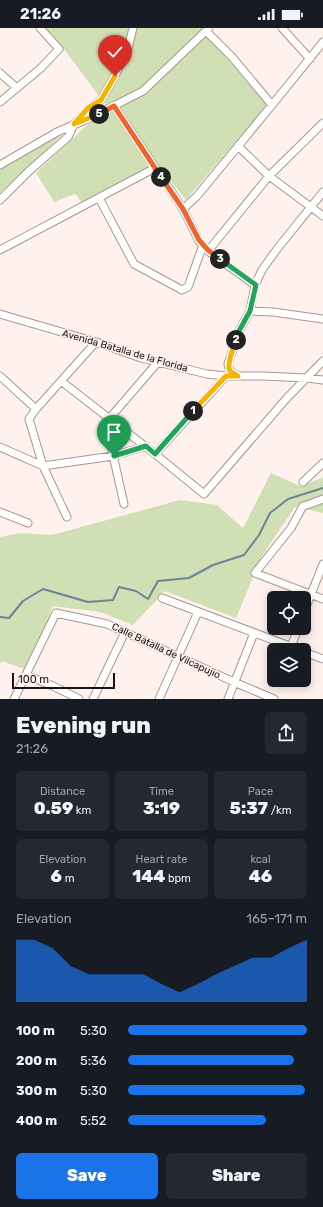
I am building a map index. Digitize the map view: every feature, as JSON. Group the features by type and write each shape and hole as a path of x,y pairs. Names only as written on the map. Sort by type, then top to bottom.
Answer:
{"street":[{"path":"0,102 41,68 59,49 40,28"},
{"path":"0,200 29,171 68,137 74,124 88,108 101,100 115,76 128,48 133,28"},
{"path":"282,28 310,59"},
{"path":"0,164 57,132 90,118 142,91 207,29 272,105"},
{"path":"183,209 197,196 323,42"},
{"path":"0,73 17,88"},
{"path":"114,106 183,209 199,240 206,248 256,285"},
{"path":"99,198 134,264 182,290 188,287 206,248 269,176 323,123"},
{"path":"238,146 269,176 323,216"},
{"path":"0,250 155,168"},
{"path":"238,376 231,372 228,368 228,364 239,331 250,311 256,285 262,270 323,192"},
{"path":"250,311 273,312 323,319"},
{"name":"Avenida Batalla de la Florida","path":"0,314 96,342 142,358 207,374 323,380"},
{"path":"67,517 43,466 29,419 36,409 96,342"},
{"path":"61,381 146,446 204,494 286,399 323,361"},
{"path":"124,504 106,424 158,362"},
{"path":"0,376 36,409"},
{"path":"155,454 226,376"},
{"path":"0,446 43,466 114,456 146,446"},
{"path":"303,482 323,463"},
{"path":"301,591 256,573 291,528 302,506 323,499"},
{"path":"0,512 28,523"},
{"path":"323,564 311,595 323,599"},
{"path":"162,598 280,643"},
{"path":"159,699 198,612"},
{"name":"Calle Batalla de Vilcapujio","path":"26,675 56,613 107,624 274,699"},
{"path":"93,699 125,632"},
{"path":"228,699 254,633"},
{"path":"311,655 323,659"},
{"path":"14,699 26,675 80,699"}],"green space":[{"path":"46,28 202,28 201,29 267,105 186,200 158,165 82,202 75,194 54,202 36,173 86,126 111,112 61,45"},
{"path":"63,134 0,193 0,166"},
{"path":"271,473 300,486 322,478 323,476 323,513 295,507 262,556 236,618 165,591 133,625 100,612 53,606 27,670 2,661 0,664 0,537 20,533 52,535 180,500 217,505 243,528"}],"waterway":[{"path":"0,617 9,618 23,601 43,589 88,602 113,600 119,587 136,591 148,599 158,581 189,578 213,565 244,555 259,535 270,513 288,499 323,488"}],"route":[{"path":"114,456 146,446 155,454 226,376 238,376 231,372 228,368 228,364 239,331 250,311 256,285 208,250 199,240 183,209 114,106 74,124 88,108 101,100 115,76"}]}
